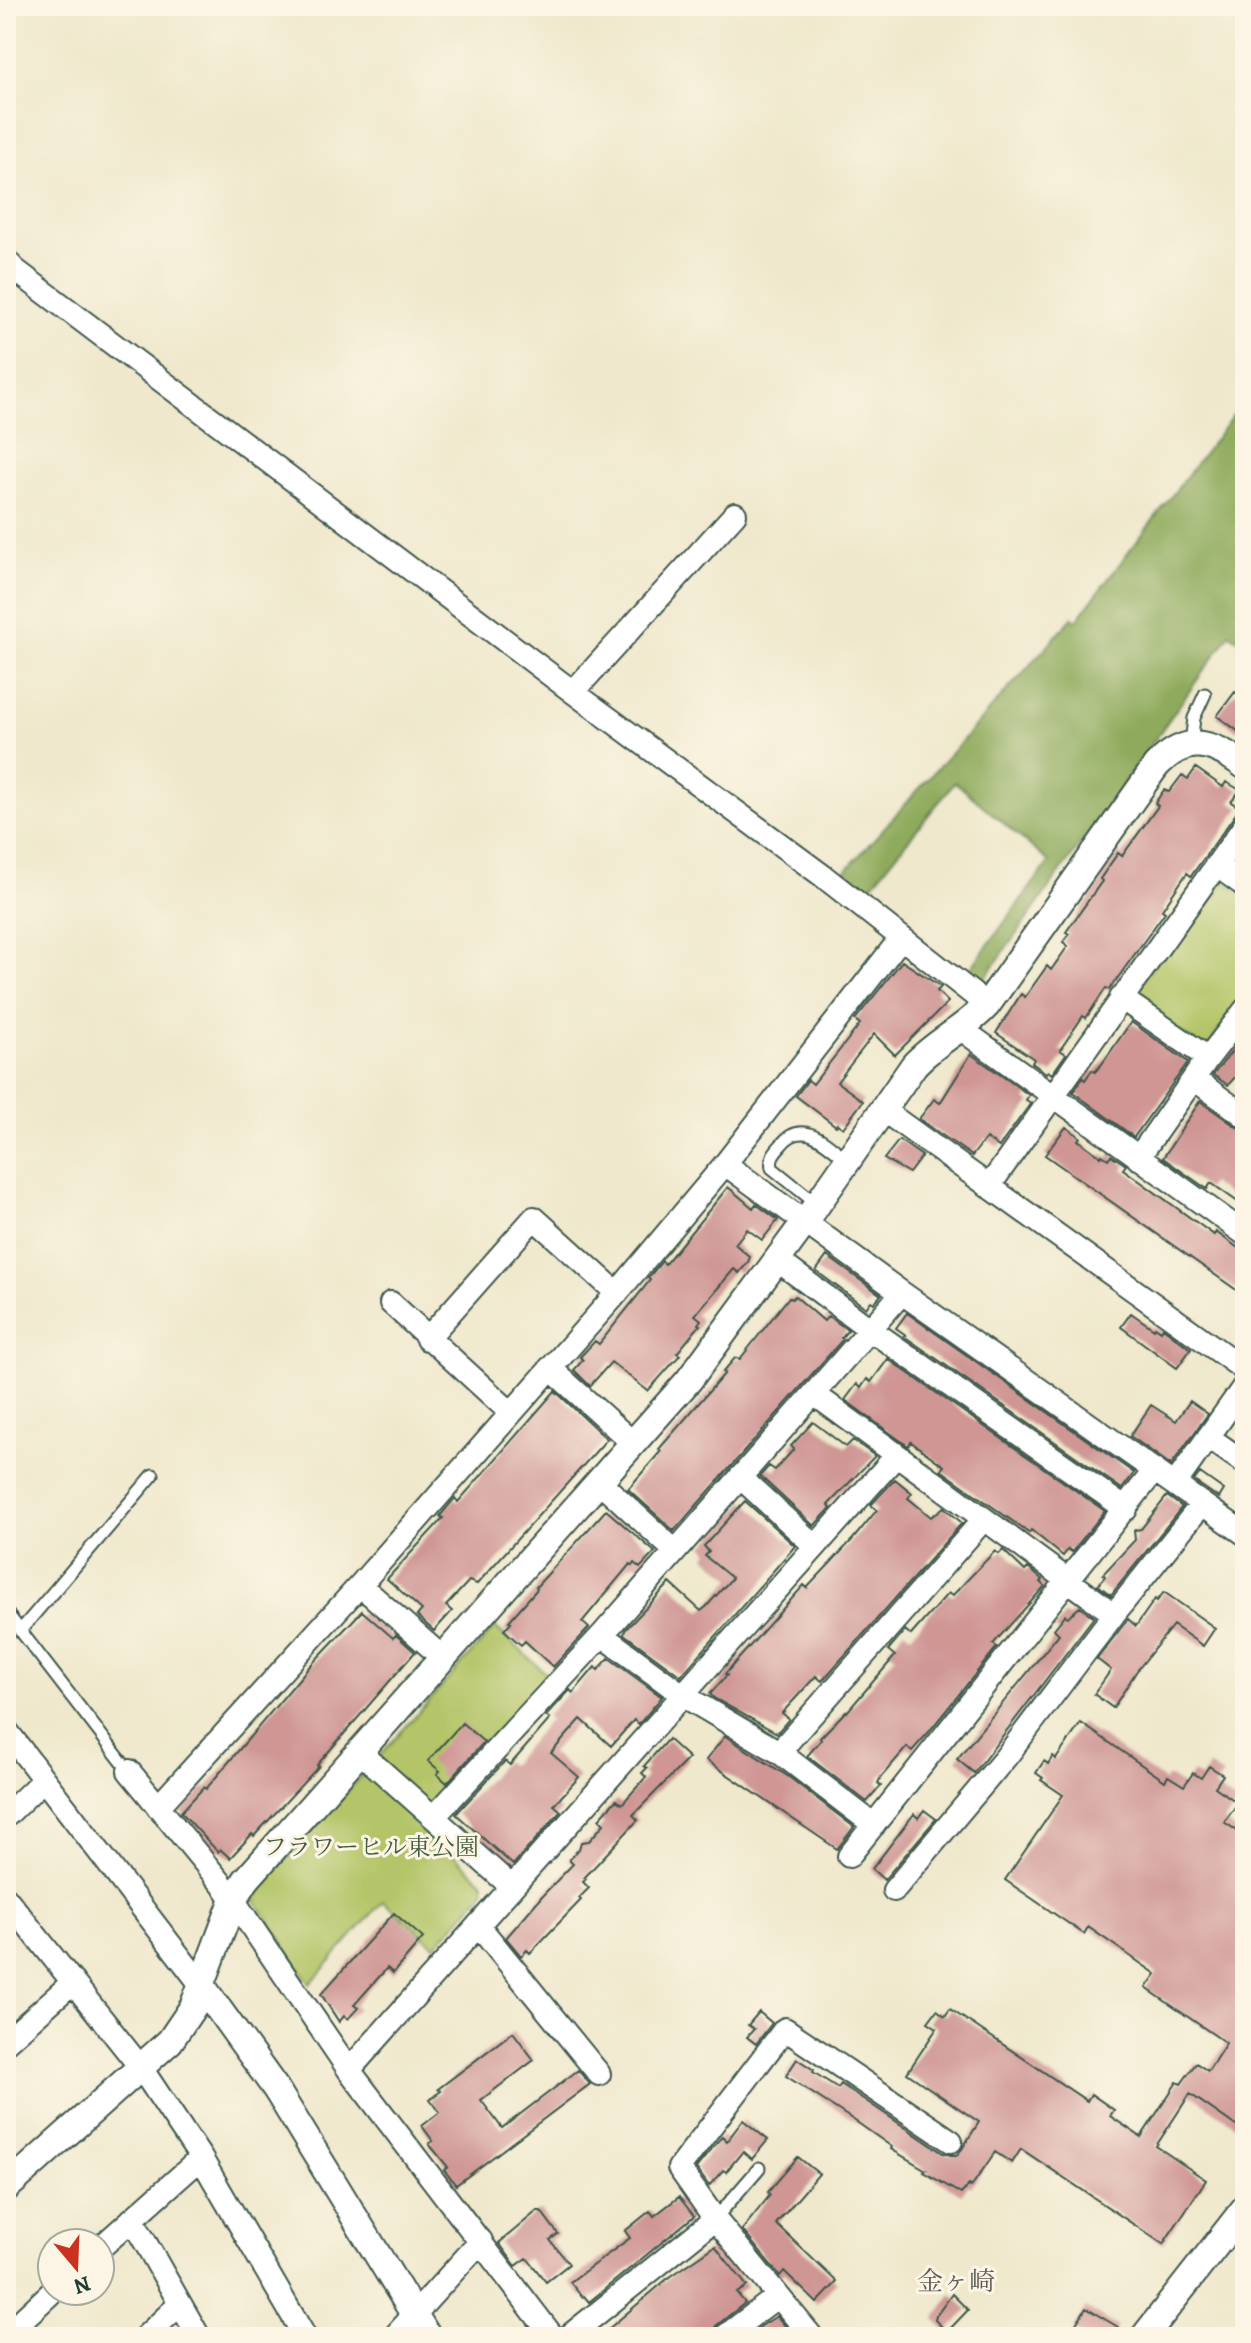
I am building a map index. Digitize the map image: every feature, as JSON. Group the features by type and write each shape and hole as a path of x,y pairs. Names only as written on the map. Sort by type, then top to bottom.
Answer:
{"street":[{"path":"6,260 573,692 823,876 987,1005"},
{"path":"573,692 735,514"},
{"path":"6,2188 170,2041 184,2023 202,1986 233,1901 246,1880 634,1444 708,1355 914,1065 929,1049 961,1029 987,1005 1156,766 1174,750 1191,744 1214,746 1245,766"},
{"path":"990,1185 1245,825"},
{"path":"1216,865 1245,886"},
{"path":"158,1807 360,1585 617,1293 725,1164 901,938"},
{"path":"1121,998 1208,1058"},
{"path":"1138,1158 1245,1010"},
{"path":"961,1029 1245,1234"},
{"path":"1194,1079 1245,1116"},
{"path":"883,1110 1245,1370"},
{"path":"725,1164 811,1213 902,1293 1245,1534"},
{"path":"427,1339 534,1218 617,1293"},
{"path":"777,1260 1126,1509"},
{"path":"434,1817 602,1635 902,1293"},
{"path":"391,1303 511,1413"},
{"path":"550,1368 634,1444"},
{"path":"1175,1484 1245,1385"},
{"path":"814,1394 1114,1614"},
{"path":"1208,1437 1245,1463"},
{"path":"349,2070 896,1456"},
{"path":"849,1856 1155,1470"},
{"path":"740,1477 814,1545"},
{"path":"599,1481 675,1551"},
{"path":"894,1890 1006,1757 1202,1504"},
{"path":"779,1752 984,1519"},
{"path":"360,1585 443,1658"},
{"path":"602,1635 684,1696 779,1752 874,1825"},
{"path":"6,1730 202,1986 276,2089 428,2337"},
{"path":"360,1752 512,1887"},
{"path":"129,1771 226,1889 349,2070 553,2337"},
{"path":"6,1816 43,1780"},
{"path":"8,1905 141,2068 201,2158 305,2337"},
{"path":"478,1925 599,2074"},
{"path":"6,2042 73,1982"},
{"path":"812,2337 715,2219 679,2168 785,2029 951,2141"},
{"path":"116,2234 201,2158"},
{"path":"1144,2337 1245,2208"},
{"path":"132,2219 199,2337"},
{"path":"568,2337 715,2219"},
{"path":"394,2337 481,2241"},
{"path":"724,2337 778,2296"},
{"path":"145,2337 180,2304"},
{"path":"6,2335 36,2307"}],"lane":[{"path":"1191,744 1194,718 1205,694"},
{"path":"811,1213 772,1168 772,1156 786,1139 801,1132 817,1136 847,1161"},
{"path":"20,1631 153,1475"},
{"path":"6,1612 129,1771"},
{"path":"715,2219 759,2168"}],"green space":[{"path":"1245,400 1245,644 1230,634 978,988 965,976 1049,862 955,782 863,896 840,877 1073,617 1076,621"},
{"path":"1222,880 1245,896 1245,992 1209,1045 1200,1046 1137,1000 1135,991 1214,882"},
{"name":"フラワーヒル東公園","path":"495,1627 551,1678 421,1824 484,1883 484,1892 435,1946 383,1901 310,1984 253,1897"}],"building":[{"path":"1235,692 1245,700 1245,720 1238,731 1217,716"},
{"path":"1196,768 1223,787 1226,782 1240,790 1231,802 1240,808 1191,876 1187,873 1162,910 1165,912 1109,990 1106,988 1086,1018 1083,1016 1060,1050 1066,1054 1052,1074 1046,1073 1032,1063 1034,1059 996,1033 1021,994 1025,997 1047,966 1051,970 1068,946 1063,942 1069,934 1066,932 1118,853 1122,856 1158,806 1155,803 1164,790 1169,792 1182,775 1188,779"},
{"path":"902,961 941,987 937,991 948,1002 895,1055 874,1034 837,1082 863,1101 843,1128 836,1126 796,1096 808,1080 813,1084 860,1024 855,1020"},
{"path":"1131,1022 1188,1062 1134,1137 1073,1092 1083,1078 1085,1080 1092,1070 1095,1072 1102,1064"},
{"path":"1245,1035 1245,1066 1228,1085 1213,1075"},
{"path":"971,1054 1029,1095 1026,1100 1031,1103 999,1147 986,1138 972,1156 919,1119 934,1099 940,1103"},
{"path":"1200,1101 1245,1130 1245,1207 1211,1183 1207,1189 1163,1158"},
{"path":"1066,1127 1101,1157 1108,1159 1111,1155 1126,1165 1123,1169 1214,1235 1216,1232 1245,1253 1245,1296 1045,1155"},
{"path":"899,1140 922,1156 909,1173 884,1159"},
{"path":"728,1187 753,1208 756,1204 778,1220 762,1240 747,1229 735,1244 750,1257 748,1262 739,1273 734,1269 695,1315 701,1320 700,1325 677,1353 680,1355 648,1391 611,1362 590,1386 574,1370 583,1360 580,1357 595,1341 599,1344 650,1280 648,1278 662,1261 665,1264"},
{"path":"827,1256 881,1295 866,1308 816,1271"},
{"path":"795,1296 824,1321 828,1316 848,1330 674,1531 628,1489 735,1358 740,1359 789,1297 792,1299"},
{"path":"907,1313 1134,1473 1122,1489 904,1336 896,1328"},
{"path":"1131,1313 1154,1329 1161,1331 1163,1328 1191,1349 1177,1368 1121,1327"},
{"path":"888,1359 1105,1511 1072,1552 1068,1549 1063,1556 1031,1530 1029,1533 941,1470 944,1466 911,1442 908,1446 845,1400 857,1384 861,1388 867,1379 871,1382"},
{"path":"555,1391 607,1439 477,1584 469,1581 446,1606 452,1611 434,1631 417,1616 422,1610 387,1579 443,1518 440,1516 455,1498 458,1502"},
{"path":"1190,1401 1208,1414 1171,1465 1130,1436 1151,1405 1176,1421"},
{"path":"813,1422 846,1447 853,1440 875,1456 828,1505 831,1508 814,1526 760,1476 769,1466 775,1470"},
{"path":"1200,1473 1224,1490 1219,1498 1194,1481"},
{"path":"895,1479 912,1493 908,1498 931,1517 944,1507 962,1523 822,1681 816,1676 782,1713 789,1719 777,1733 714,1698 710,1694 725,1674 804,1585 807,1588 853,1539 877,1510 871,1505"},
{"path":"1167,1496 1182,1507 1111,1595 1098,1585 1105,1576 1103,1574 1135,1540 1134,1530 1141,1529"},
{"path":"745,1501 795,1546 681,1676 624,1634 625,1630 670,1583 701,1611 706,1607 732,1578 705,1556 709,1552 704,1546"},
{"path":"606,1510 655,1552 640,1568 634,1563 632,1566 630,1564 582,1622 589,1628 553,1667 525,1641 521,1645 504,1630 536,1587"},
{"path":"1003,1550 1025,1571 1028,1568 1043,1580 1041,1582 1045,1586 993,1644 997,1647 928,1733 912,1751 907,1747 881,1777 878,1783 881,1786 867,1802 807,1756 895,1656 888,1650 905,1630 911,1635 948,1593 952,1596 995,1551 999,1554"},
{"path":"1164,1592 1215,1628 1203,1646 1173,1625 1136,1672 1113,1708 1094,1694 1111,1670 1097,1659 1128,1619 1136,1626 1155,1599 1157,1601"},
{"path":"1080,1607 1094,1617 974,1773 957,1759 1059,1634 1054,1629 1065,1615 1068,1617"},
{"path":"362,1611 415,1652 319,1766 254,1836 252,1834 230,1858 220,1849 218,1852 181,1812 204,1787 206,1789 309,1667"},
{"path":"609,1658 662,1697 639,1724 634,1720 611,1746 581,1719 551,1753 579,1777 554,1805 561,1811 513,1865 456,1814 505,1761 510,1765 550,1719 546,1716 570,1690 573,1693 595,1667 598,1670"},
{"path":"462,1723 484,1742 447,1783 437,1774 440,1771 428,1761"},
{"path":"1081,1723 1165,1781 1168,1776 1184,1786 1193,1773 1201,1778 1209,1766 1223,1775 1215,1787 1238,1803 1224,1822 1245,1836 1245,2118 1239,2128 1190,2094 1156,2146 1206,2180 1163,2244 1021,2149 1012,2163 995,2152 971,2187 969,2185 961,2194 924,2172 926,2170 786,2076 797,2059 838,2088 841,2084 943,2153 957,2155 979,2122 907,2073 937,2028 928,2022 937,2010 945,2016 950,2009 1087,2101 1091,2094 1114,2110 1110,2116 1141,2137 1177,2082 1181,2084 1196,2063 1208,2071 1226,2043 1146,1988 1156,1974 1088,1927 1084,1934 1005,1880 1063,1795 1036,1773 1044,1761 1048,1764 1053,1756 1056,1759"},
{"path":"725,1736 789,1777 854,1827 837,1849 706,1760"},
{"path":"668,1739 689,1758 633,1815 638,1820 584,1878 583,1882 589,1888 579,1898 581,1900 530,1953 527,1950 521,1956 506,1938 573,1864 569,1860 581,1842 589,1841 604,1824 599,1819 616,1800 622,1804 646,1777 642,1773 647,1768 644,1766"},
{"path":"924,1810 936,1819 884,1880 872,1869 914,1814 918,1818"},
{"path":"394,1913 423,1938 393,1973 387,1968 354,2005 358,2008 348,2019 344,2016 339,2022 321,1994"},
{"path":"759,2012 772,2023 756,2044 747,2037 754,2029 748,2025"},
{"path":"513,2032 534,2060 481,2100 502,2128 578,2070 590,2084 456,2185 444,2170 448,2167 429,2144 433,2141 422,2126 440,2112 430,2099 441,2091 438,2089"},
{"path":"743,2120 768,2140 752,2159 743,2151 726,2172 723,2170 709,2186 696,2168 722,2136 727,2141"},
{"path":"798,2157 819,2174 776,2224 837,2282 817,2303 784,2271 780,2276 742,2230 770,2195 768,2192"},
{"path":"679,2197 694,2216 589,2302 582,2297 570,2282 630,2238 625,2231 650,2211 654,2216"},
{"path":"537,2211 541,2211 558,2234 550,2240 569,2264 546,2282 527,2258 516,2266 499,2243"},
{"path":"715,2246 747,2286 737,2293 745,2303 716,2326 710,2337 599,2337 667,2279"},
{"path":"952,2294 968,2310 947,2332 935,2320"},
{"path":"1086,2308 1118,2327 1112,2337 1084,2337 1072,2330"},
{"path":"777,2316 794,2337 747,2337 763,2325"}],"district":[{"name":"金ヶ崎","path":"956,2281"}]}
